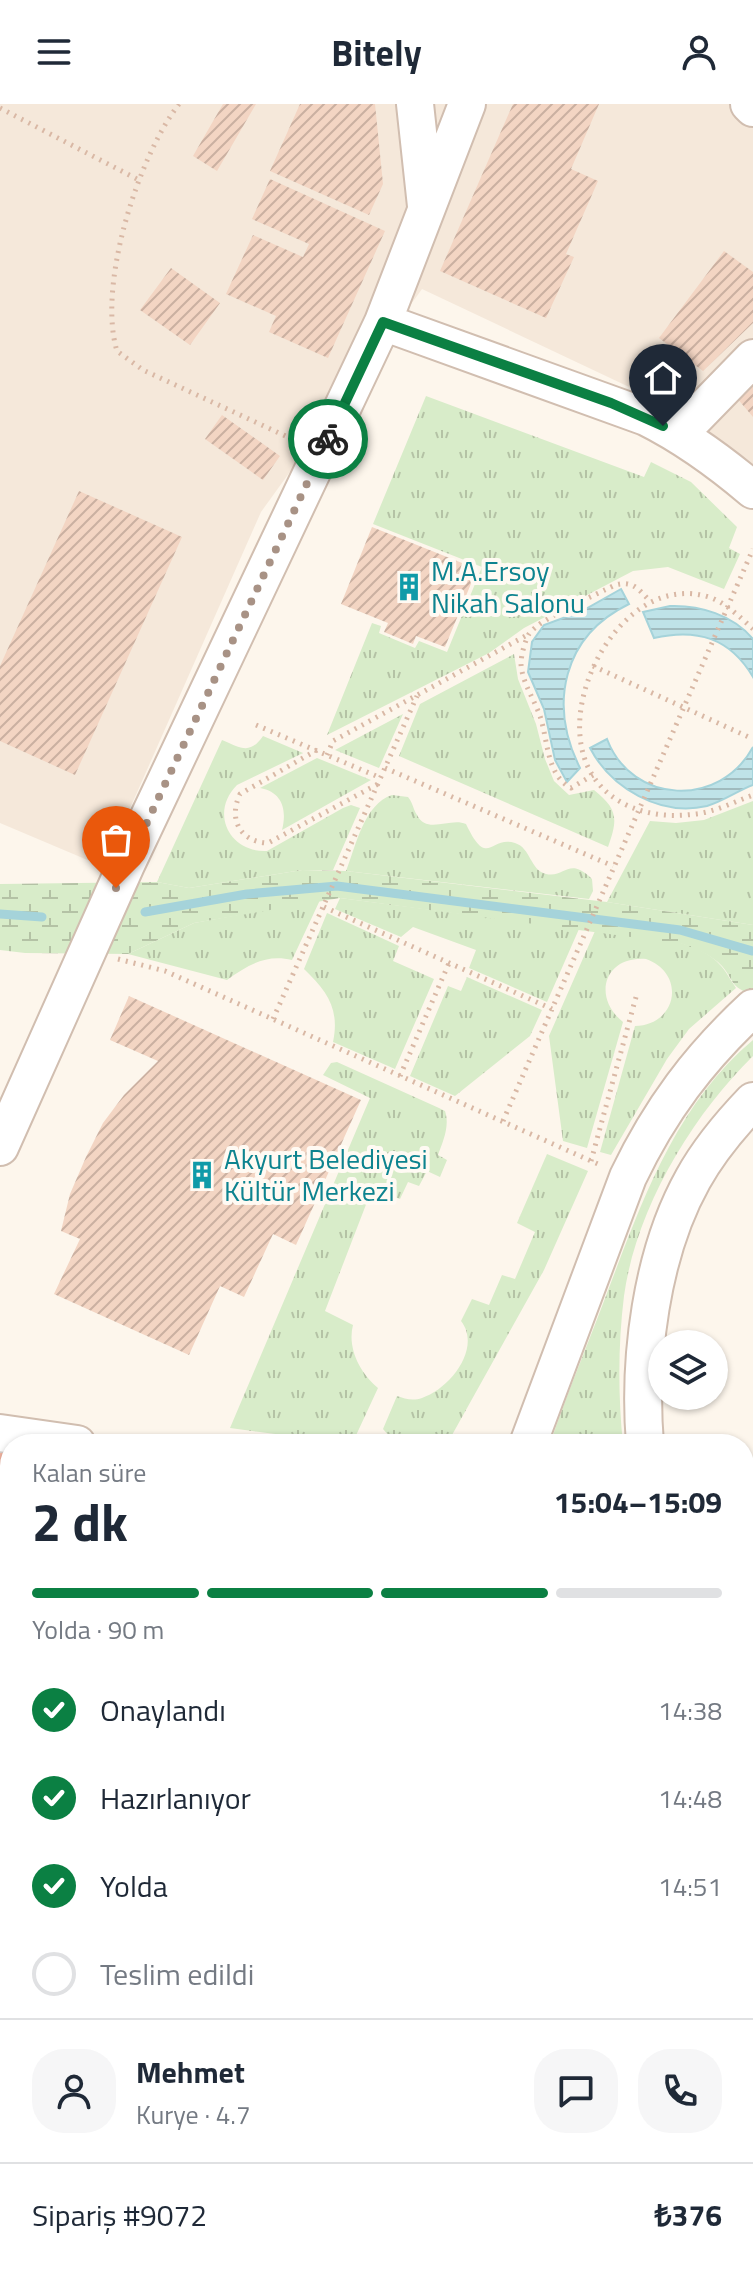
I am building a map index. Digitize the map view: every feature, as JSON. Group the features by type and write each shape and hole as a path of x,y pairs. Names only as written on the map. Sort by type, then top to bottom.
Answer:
{"street":[{"path":"415,104 426,212"},
{"path":"0,1147 8,1111 81,965 383,322 467,104"},
{"path":"383,322 611,403 679,434 753,490"},
{"path":"679,434 753,358"},
{"path":"532,1434 628,1177 647,1138 715,1043 753,1008"},
{"path":"645,1434 643,1373 649,1324 659,1270 675,1217 693,1179 722,1134 753,1101"}],"path":[{"path":"179,104 137,179 127,211 110,319 117,351 143,370 322,453"},
{"path":"0,108 137,179"},
{"path":"503,1121 753,549"},
{"path":"327,755 333,741 530,634 548,619 615,585 626,582 634,585 650,601"},
{"path":"753,629 712,598 671,595 650,601 616,630 593,666 582,709 580,735 593,775 622,805 651,814 694,815 753,795"},
{"path":"530,634 521,666 555,770 560,780 571,788 593,775"},
{"path":"593,666 753,739"},
{"path":"273,1019 417,696"},
{"path":"256,725 380,780"},
{"path":"317,750 240,794 235,820 250,840 268,843 277,839 380,780"},
{"path":"385,768 613,866"},
{"path":"325,904 552,1009"},
{"path":"81,965 122,959 155,968 628,1177"},
{"path":"400,1076 449,963"},
{"path":"591,1161 636,997"}],"shaded area":[{"path":"0,104 753,104 753,471 644,394 422,289 261,512 104,867 0,823"}],"green space":[{"path":"426,396 644,477 651,462 691,482 737,527 729,548 740,554 724,589 668,567 633,571 524,628 489,653 327,735 372,623 381,626 379,633 415,648 419,641 447,652 482,567 373,524"},
{"path":"514,654 518,679 554,781 569,795 594,790 612,809 614,822 608,847 399,756 420,704"},
{"path":"403,714 379,768 335,750"},
{"path":"263,736 303,753 237,785 225,807 224,819 228,829 243,845 267,851 343,808 351,805 360,808 333,870 302,870 189,888 157,882 222,740 249,748"},
{"path":"317,758 371,780 282,830 282,803 274,794 260,788"},
{"path":"392,795 408,797 421,821 427,824 466,824 473,838 485,848 500,843 515,843 524,849 541,872 553,874 572,868 584,872 592,879 593,891 589,899 346,871 368,816 382,800"},
{"path":"753,801 753,925 607,902 650,821 676,823 704,820"},
{"path":"302,870 346,871 607,902 753,925 753,995 736,986 714,959 683,944 340,898 194,923 128,954 0,950 0,884 157,882 189,888"},
{"path":"340,898 579,929 547,1002 469,968 476,950 413,927 401,937 335,909"},
{"path":"320,900 292,960 274,958 258,962 227,980 128,954 194,923"},
{"path":"327,913 399,946 393,961 434,979 395,1069 333,1042 335,1020 330,1001 304,969"},
{"path":"595,931 663,939 697,949 722,967 736,988 689,1029 667,1059 611,1155 600,1152 635,1026 660,1017 672,997 667,975 646,959 620,964 612,971 607,980 608,1001 623,1022 587,1148 563,1141 549,1036"},
{"path":"467,977 542,1010 530,1036 455,1096 410,1076 448,986 461,991"},
{"path":"753,1040 753,1056 708,1107 688,1136 640,1230 630,1263 622,1314 619,1370 622,1434 554,1434 631,1230 662,1160 701,1096"},
{"path":"337,1062 445,1111 447,1122 438,1155 447,1160 440,1177 427,1171 419,1186 408,1182 400,1199 372,1189 325,1311 353,1325 352,1342 356,1360 378,1388 357,1434 276,1434 230,1428 370,1098 323,1075 331,1063"},
{"path":"547,1154 588,1171 544,1270 453,1434 387,1434 383,1429 397,1396 415,1399 433,1393 460,1366 468,1343 461,1321 472,1299 489,1305 502,1275 515,1279 535,1232 517,1223"}],"water":[{"path":"621,589 629,604 589,634 576,653 568,674 564,696 565,720 580,768 567,782 555,760 544,709 528,672 532,642 544,625 582,611"},
{"path":"670,606 693,607 715,613 745,631 753,639 753,677 734,653 711,639 684,634 654,638 643,612"},
{"path":"607,739 619,761 636,777 655,787 677,791 699,789 720,781 738,767 753,747 753,785 707,806 689,808 655,803 624,787 599,762 590,748"}],"building":[{"path":"223,104 256,104 217,171 193,156"},
{"path":"300,104 375,104 383,184 369,215 270,171"},
{"path":"513,104 599,104 571,169 598,181 566,254 574,257 546,318 440,271"},
{"path":"270,179 385,231 328,358 269,332 276,316 226,294 253,235 303,257 309,244 252,219"},
{"path":"724,251 753,272 753,323 703,371 659,338"},
{"path":"171,268 220,303 190,345 140,310"},
{"path":"753,383 753,417 736,397"},
{"path":"222,415 280,456 263,480 205,439"},
{"path":"79,491 182,537 75,775 0,741 0,666"},
{"name":"M.A.Ersoy Nikah Salonu","path":"372,527 477,569 445,647 416,636 413,644 384,632 388,623 341,604"},
{"name":"Akyurt Belediyesi Kültür Merkezi","path":"129,996 361,1100 296,1245 273,1234 244,1297 220,1286 189,1355 54,1294 80,1239 61,1231 70,1194 86,1157 103,1123 124,1095 158,1061 110,1040"}],"waterway":[{"path":"145,912 247,894 337,886 680,930 752,951"},
{"path":"0,914 42,917"}],"way so far":[{"path":"116,888 328,439"}],"place":[{"name":"M.A.Ersoy Nikah Salonu","path":"409,587"},
{"name":"Akyurt Belediyesi Kültür Merkezi","path":"202,1175"}],"route":[{"path":"328,439 383,322 611,403 663,426"}]}
